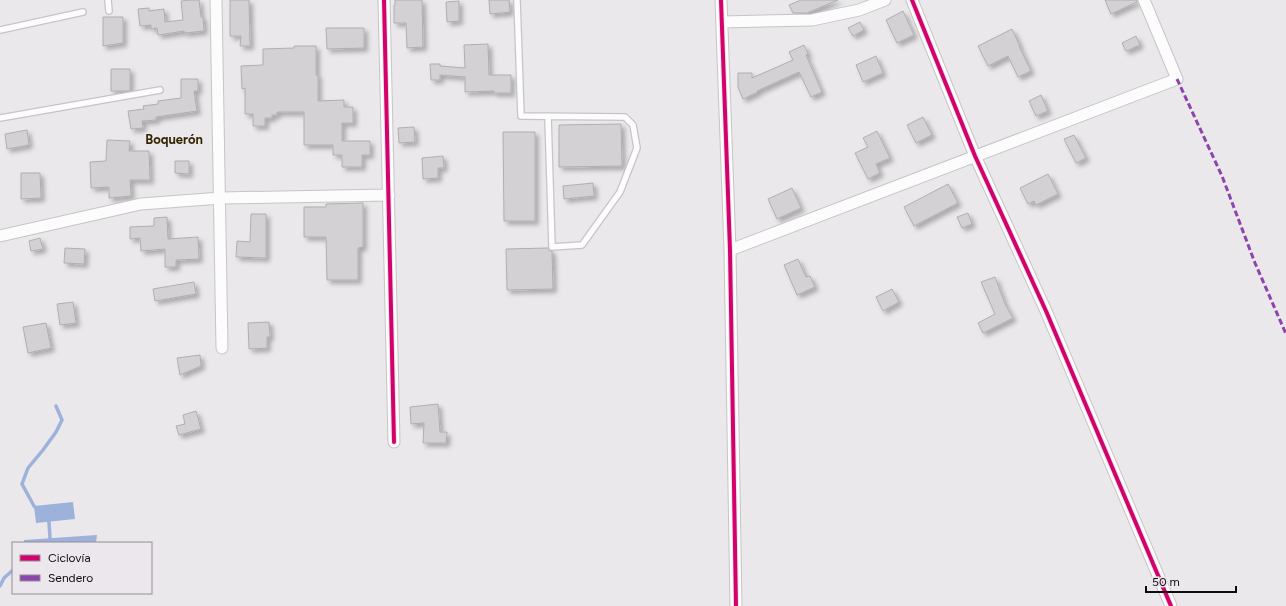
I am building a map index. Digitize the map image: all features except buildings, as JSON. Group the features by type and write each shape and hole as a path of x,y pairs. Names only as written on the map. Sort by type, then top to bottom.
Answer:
{"street":[{"path":"216,0 222,348"},
{"path":"384,0 394,442"},
{"path":"721,0 730,250 736,606"},
{"path":"722,22 812,20 859,10 885,0"},
{"path":"912,0 975,156 1049,319 1171,606"},
{"path":"730,250 1177,78 1144,0"},
{"path":"0,236 141,204 220,198 389,195"}],"lane":[{"path":"108,0 109,11"},
{"path":"518,0 521,116 625,117 633,125 637,148 620,192 582,245 552,247 548,117"},
{"path":"0,30 84,12"},
{"path":"0,118 160,90"}],"water":[{"path":"73,502 75,519 36,523 34,506"},
{"path":"97,535 96,542 24,542 24,540"}],"waterway":[{"path":"37,509 22,484 28,468 56,432 62,420 56,406"},
{"path":"47,519 49,522 50,538 48,542"},
{"path":"0,586 4,578 12,571"}],"marked path":[{"path":"1177,79 1222,176 1255,263 1286,334"}],"cycle path":[{"path":"384,0 394,442"},
{"path":"721,0 730,250 736,606"},
{"path":"912,0 975,156 1046,311 1171,606"}],"district":[{"name":"Boquerón","path":"174,139"}]}
